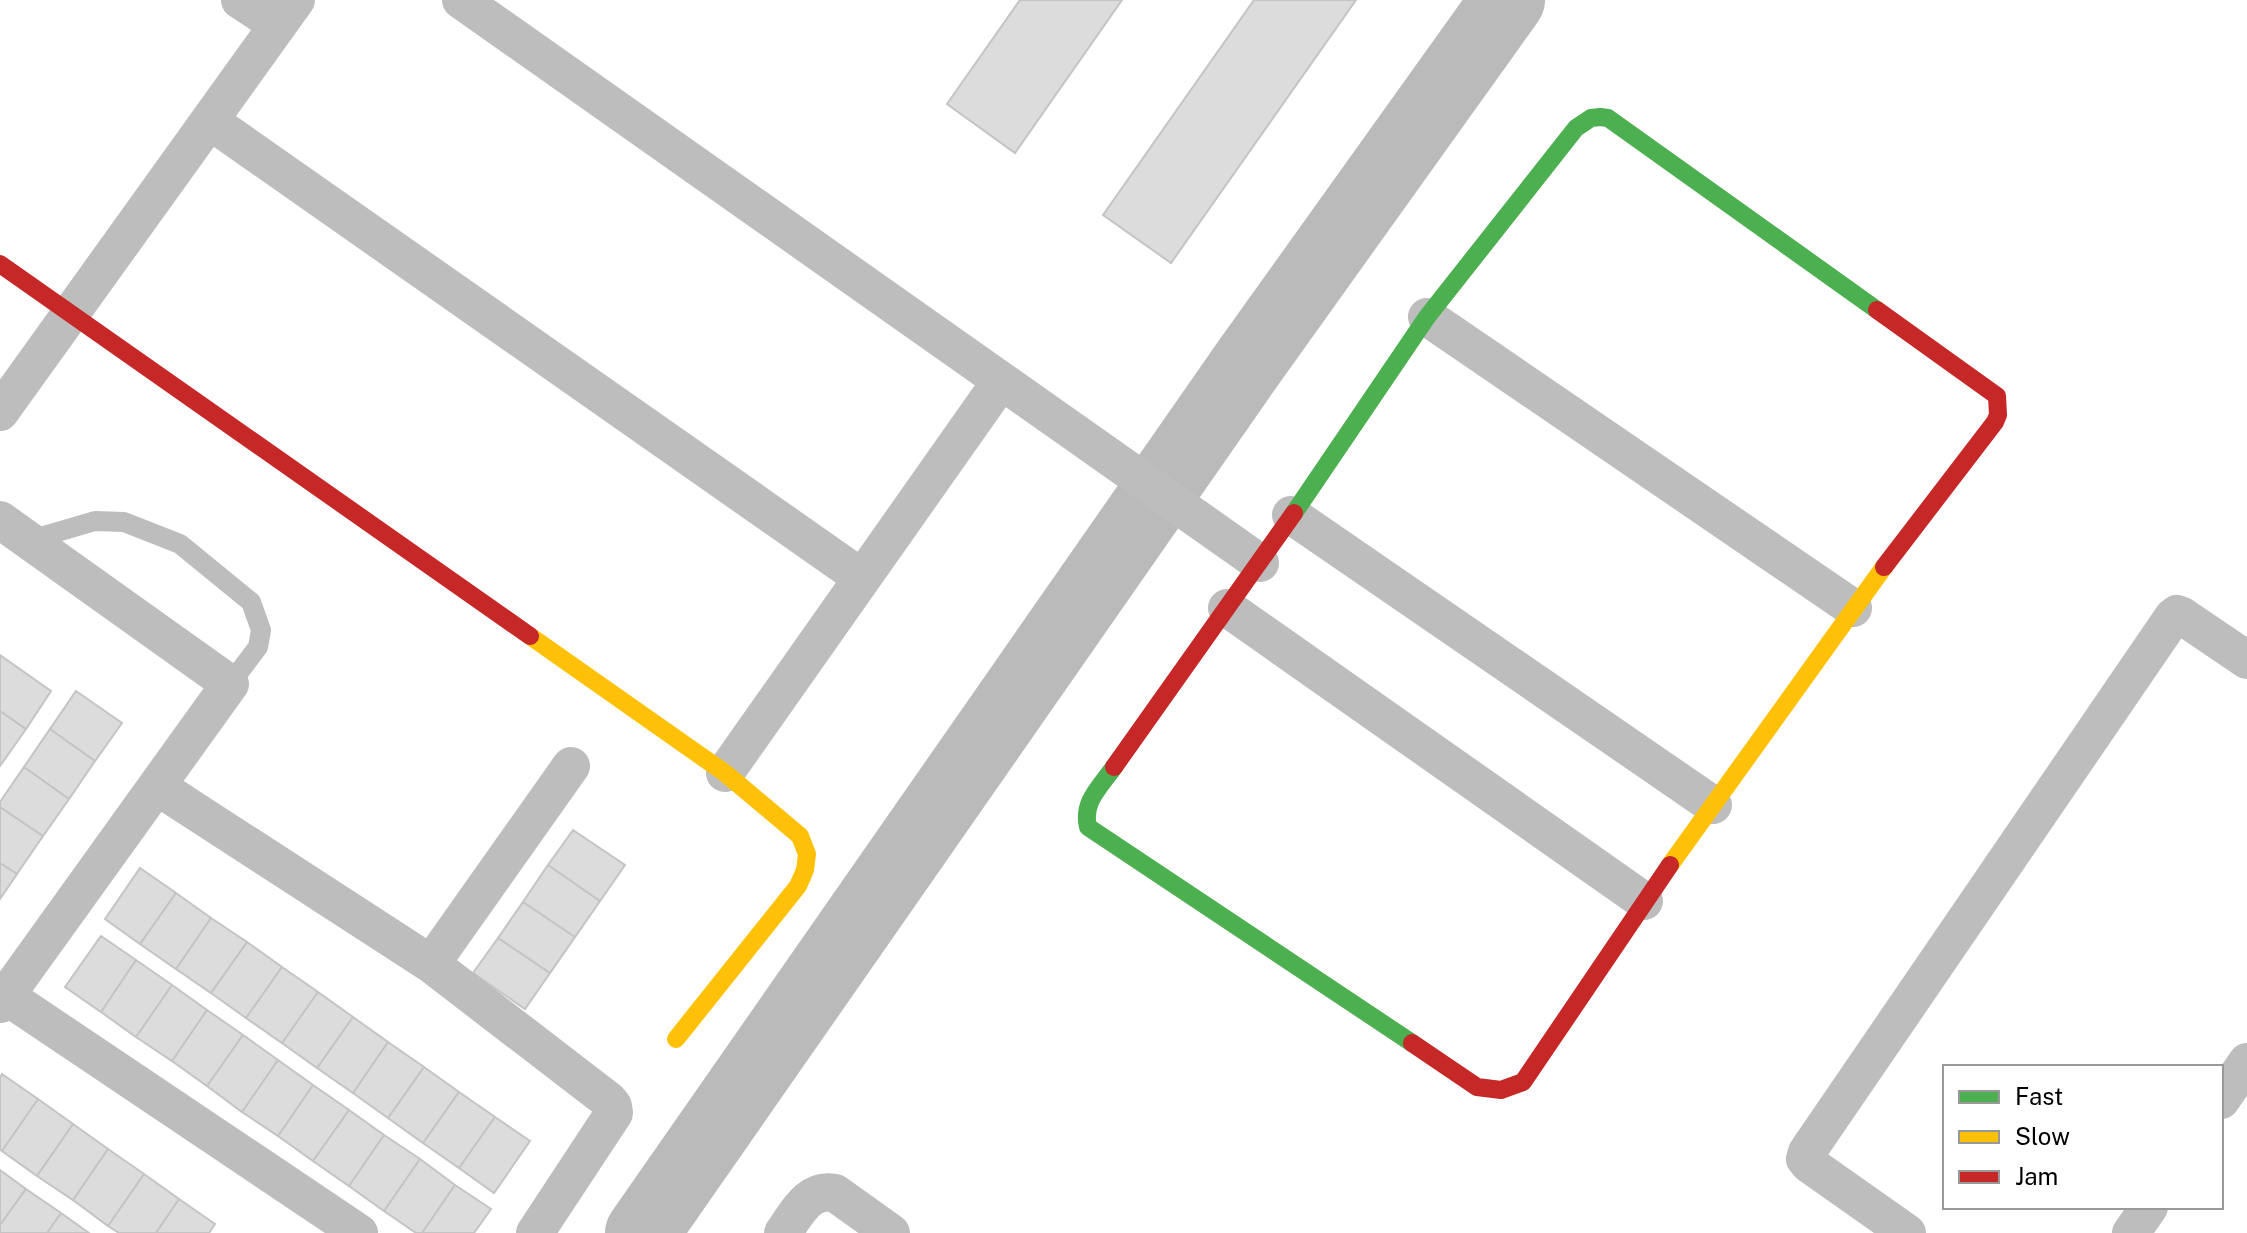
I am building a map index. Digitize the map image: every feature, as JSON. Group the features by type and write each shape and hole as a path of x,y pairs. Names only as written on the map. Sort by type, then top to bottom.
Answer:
{"street":[{"path":"0,412 287,12 240,0"},
{"path":"461,0 1260,563"},
{"path":"1591,118 1608,118 1997,396 1998,415 1995,422 1853,608 1644,901 1523,1082 1504,1091 1477,1087 1088,827 1085,815 1088,803 1291,515 1427,317 1576,128 1591,118"},
{"path":"210,121 862,578"},
{"path":"0,264 725,773 800,836 807,854 805,870 798,886 676,1039"},
{"path":"1427,317 1853,608"},
{"path":"725,773 1001,381"},
{"path":"1291,515 1713,805"},
{"path":"15,530 230,684 3,1000 359,1233"},
{"path":"1227,608 1644,901"},
{"path":"1907,1233 1809,1164 1805,1159 1807,1152 2173,617 2177,614 2182,616 2247,660"},
{"path":"431,964 571,766"},
{"path":"158,787 431,964 608,1100 614,1113 535,1233"},
{"path":"2223,1097 2247,1062"},
{"path":"783,1233 810,1197 824,1191 835,1193 891,1233"},
{"path":"2131,1233 2148,1209"}],"lane":[{"path":"15,530 95,521 124,522 180,544 251,602 261,630 258,647 230,684"}],"building":[{"path":"1020,0 1122,0 1015,153 947,104"},
{"path":"1254,0 1356,0 1171,263 1103,215"},
{"path":"0,655 51,691 26,729 0,711"},
{"path":"76,691 122,723 95,761 50,729"},
{"path":"0,711 26,729 0,766"},
{"path":"50,729 95,761 69,799 24,767"},
{"path":"24,767 69,799 43,836 0,807 0,802"},
{"path":"0,807 43,836 17,874 0,863"},
{"path":"573,830 625,865 600,901 548,865"},
{"path":"0,863 17,874 0,899"},
{"path":"548,865 600,901 575,937 523,902"},
{"path":"140,868 176,893 140,944 105,919"},
{"path":"176,893 211,918 176,969 140,944"},
{"path":"523,902 575,937 550,973 498,938"},
{"path":"211,918 247,942 211,993 176,969"},
{"path":"101,936 136,960 101,1012 65,987"},
{"path":"498,938 550,973 525,1009 473,973"},
{"path":"247,942 282,967 246,1018 211,993"},
{"path":"136,960 172,985 136,1037 101,1012"},
{"path":"282,967 318,992 282,1043 246,1018"},
{"path":"172,985 207,1010 172,1061 136,1037"},
{"path":"318,992 353,1017 317,1068 282,1043"},
{"path":"207,1010 243,1035 207,1086 172,1061"},
{"path":"353,1017 388,1042 353,1093 317,1068"},
{"path":"243,1035 278,1060 242,1112 207,1086"},
{"path":"388,1042 424,1067 388,1118 353,1093"},
{"path":"278,1060 313,1085 278,1136 242,1112"},
{"path":"424,1067 459,1092 423,1143 388,1118"},
{"path":"2,1074 38,1099 2,1151 0,1078"},
{"path":"313,1085 349,1110 313,1161 278,1136"},
{"path":"459,1092 495,1117 459,1168 423,1143"},
{"path":"38,1099 73,1124 37,1176 2,1151"},
{"path":"349,1110 384,1135 349,1186 313,1161"},
{"path":"495,1117 530,1141 494,1193 459,1168"},
{"path":"73,1124 108,1149 73,1200 37,1176"},
{"path":"384,1135 420,1159 384,1211 349,1186"},
{"path":"108,1149 144,1174 108,1226 73,1200"},
{"path":"420,1159 455,1185 422,1233 416,1233 384,1211"},
{"path":"0,1170 26,1189 0,1225"},
{"path":"144,1174 179,1199 156,1233 119,1233 108,1226"},
{"path":"455,1185 491,1209 474,1233 422,1233"},
{"path":"26,1189 61,1213 47,1233 0,1233 0,1225"},
{"path":"179,1199 215,1224 209,1233 156,1233"},
{"path":"61,1213 89,1233 47,1233"}],"waterway":[{"path":"642,1233 1249,362 1508,0"}],"traffic: fast":[{"path":"1600,117 1608,118 1877,310"},
{"path":"1294,513 1427,317 1576,128 1591,118 1600,117"},
{"path":"1114,767 1090,802 1088,827 1412,1043"}],"traffic: slow":[{"path":"1670,865 1884,567"},
{"path":"530,636 725,773 800,836 807,854 805,870 798,886 676,1039"}],"traffic: jam":[{"path":"0,264 530,636"},
{"path":"1877,310 1997,396 1998,415 1884,567"},
{"path":"1114,767 1294,513"},
{"path":"1412,1043 1477,1087 1501,1090 1523,1082 1670,865"}]}
